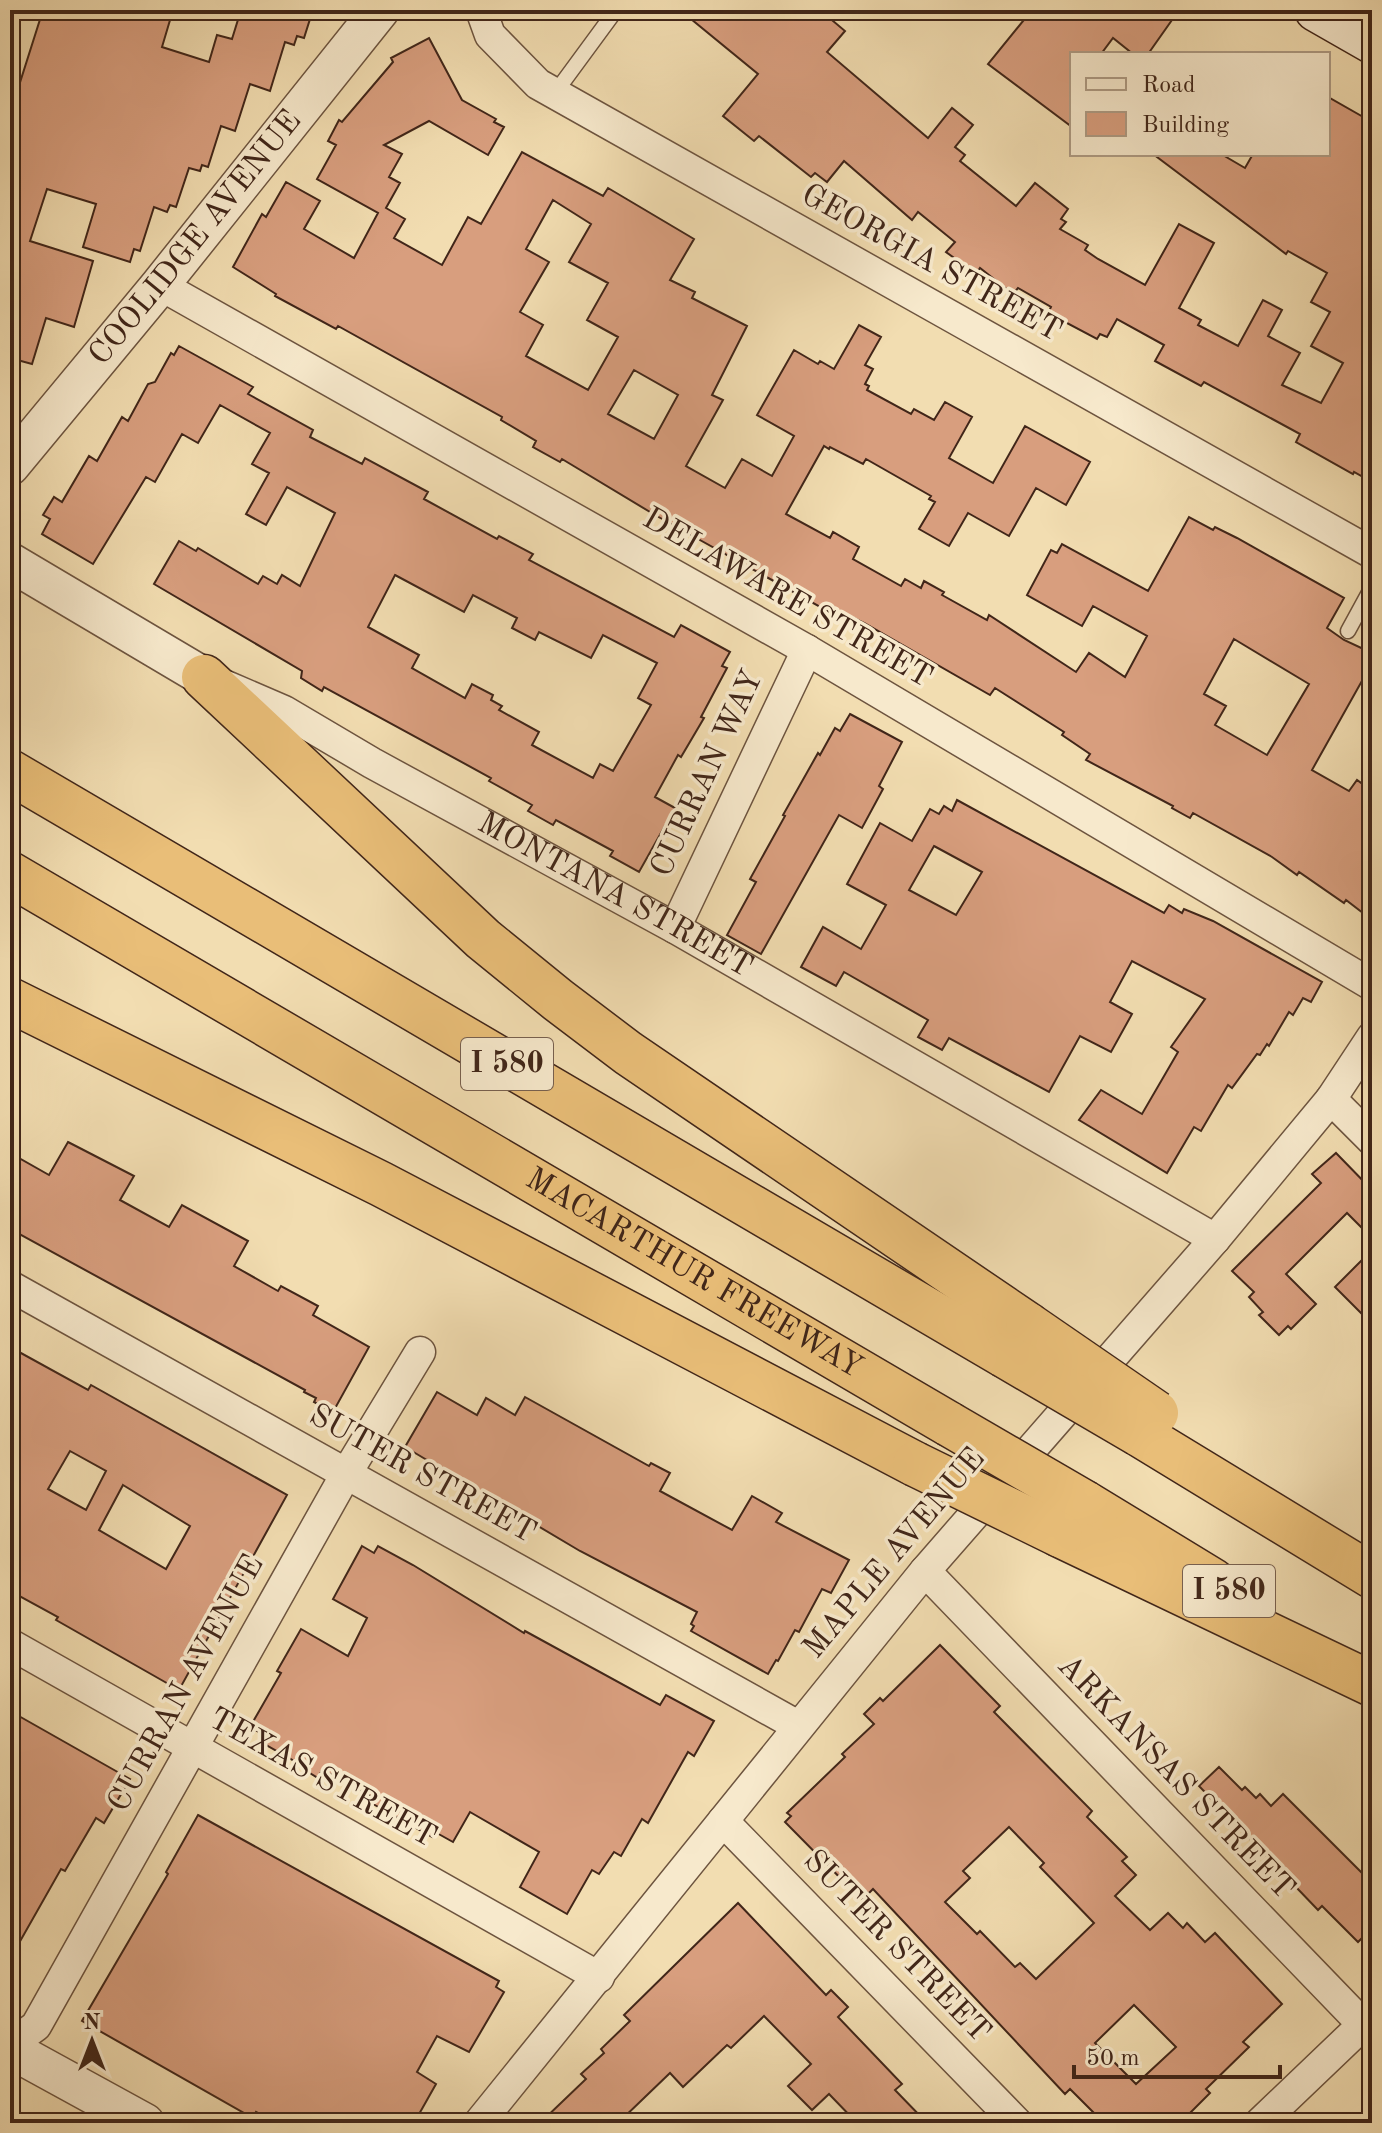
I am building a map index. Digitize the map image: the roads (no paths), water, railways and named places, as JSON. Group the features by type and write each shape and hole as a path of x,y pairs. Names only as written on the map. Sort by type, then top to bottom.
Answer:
{"highway":[{"path":"204,677 483,939 558,1000 1016,1340 1147,1423 1262,1486 1372,1574"},
{"name":"I 580","path":"10,772 1016,1340"},
{"name":"MACARTHUR FREEWAY","path":"10,874 949,1424 1072,1519"},
{"path":"10,1000 381,1184 915,1464 1072,1519 1372,1683"}],"main road":[{"path":"1316,10 1372,42"}],"street":[{"name":"COOLIDGE AVENUE","path":"10,466 160,285 380,10"},
{"name":"GEORGIA STREET","path":"481,10 490,35 538,84 1372,553"},
{"name":"DELAWARE STREET","path":"160,285 807,650 1372,985"},
{"name":"MONTANA STREET","path":"10,562 204,677 284,711 372,763 675,928 1215,1239"},
{"name":"CURRAN WAY","path":"675,928 807,650"},
{"name":"MAPLE AVENUE","path":"479,2123 925,1571 1215,1239 1331,1099 1372,1037"},
{"path":"1331,1099 1372,1140"},
{"name":"SUTER STREET","path":"10,1286 798,1726"},
{"name":"CURRAN AVENUE","path":"10,2047 36,2026 346,1474 420,1352"},
{"name":"ARKANSAS STREET","path":"925,1571 1369,2025"},
{"name":"TEXAS STREET","path":"10,1644 599,1977"},
{"name":"SUTER STREET","path":"723,1821 1017,2123"},
{"path":"1260,2123 1369,2025"},
{"path":"10,2047 145,2123"}],"lane":[{"path":"555,93 616,10"},
{"path":"1348,631 1372,587"}]}
